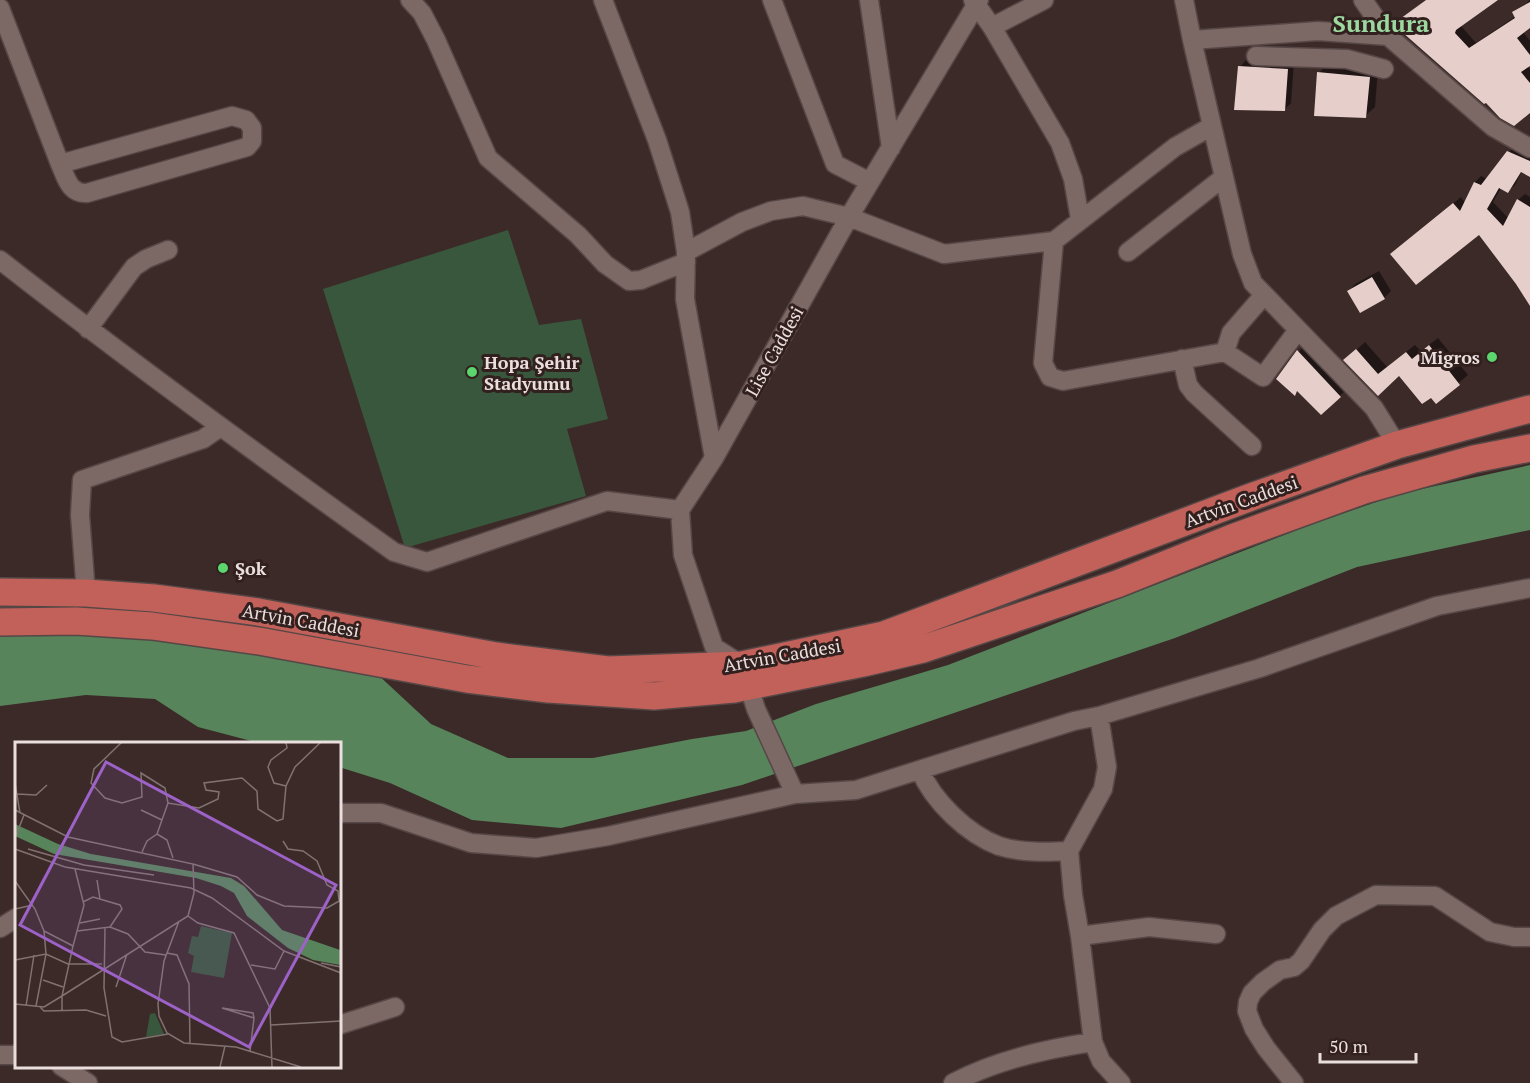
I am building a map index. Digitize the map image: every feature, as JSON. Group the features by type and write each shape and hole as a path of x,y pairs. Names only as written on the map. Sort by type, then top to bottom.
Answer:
{"highway":[{"name":"Artvin Caddesi","path":"0,592 86,593 154,598 258,612 496,656 748,687 1251,497 1397,445 1530,409"},
{"name":"Artvin Caddesi","path":"0,622 76,621 152,626 259,641 467,679 548,689 654,696 748,687 923,649 1118,584 1232,538 1364,490 1474,459 1530,448"}],"street":[{"path":"410,0 422,13 436,40 488,159 578,235 605,264 629,281 641,280 686,257 741,222 771,211 802,206 849,217 944,254 1054,241 1175,147 1212,126"},
{"path":"603,0 657,140 680,212 686,257 685,298 714,458"},
{"path":"772,0 836,164 870,182"},
{"path":"869,0 891,148"},
{"path":"992,27 1044,0"},
{"path":"1184,0 1242,254 1253,283 1374,408 1397,445"},
{"path":"1363,0 1388,36 1492,127 1526,139"},
{"path":"976,2 1060,143 1073,179 1080,219"},
{"name":"Lise Caddesi","path":"680,510 714,458 849,217 976,2"},
{"path":"0,8 60,164 72,189 78,193 87,193 247,147 252,141 252,128 246,120 232,116 60,164"},
{"path":"1192,40 1318,31 1388,36"},
{"path":"1347,59 1349,32"},
{"path":"1256,56 1347,59 1384,69"},
{"path":"1128,252 1224,177"},
{"path":"1054,241 1043,363 1050,377 1063,381 1225,352 1263,377 1298,330"},
{"path":"88,329 134,267 168,250"},
{"path":"0,260 219,428 394,552 426,562 607,501 680,510 683,555 714,646 748,687 795,794"},
{"path":"1225,352 1231,333 1264,295"},
{"path":"1182,359 1188,385 1194,393 1252,446"},
{"path":"86,593 80,515 82,480 203,439 219,428"},
{"path":"340,813 381,813 471,843 536,848 608,836 795,794 856,790 1074,720 1098,716 1260,668 1437,606 1530,588"},
{"path":"1098,716 1107,767 1103,789 1069,851 1093,1042 1101,1061 1121,1083"},
{"path":"920,770 930,791 963,825 999,845 1029,851 1069,851"},
{"path":"1294,1083 1254,1029 1247,1011 1248,1002 1252,993 1263,982 1280,970 1294,967 1301,961 1322,930 1336,916 1376,895 1435,896 1490,932 1514,937 1530,937"},
{"path":"0,927 15,919"},
{"path":"1080,936 1149,927 1216,934"},
{"path":"340,1025 395,1006"},
{"path":"953,1083 966,1076 1023,1056 1093,1042"},
{"path":"64,1068 88,1083"}],"shaded area":[{"name":"Hopa Şehir Stadyumu","path":"508,230 539,325 581,319 608,419 567,429 586,496 405,548 323,289"},
{"path":"1530,465 1530,530 1357,567 1175,638 742,785 561,828 472,820 390,783 340,767 340,742 255,742 198,727 155,699 86,695 0,706 0,626 72,622 376,673 431,724 508,758 593,758 746,731 816,704 948,665 1310,525 1399,494"}],"building":[{"path":"1426,0 1498,0 1456,30 1455,33 1469,48 1515,18 1512,12 1530,2 1530,28 1517,38 1530,55 1530,66 1521,72 1530,83 1530,113 1514,126 1500,118 1486,103 1484,104 1393,24"},
{"path":"1238,66 1288,69 1285,111 1234,110"},
{"path":"1317,72 1370,77 1366,118 1314,116"},
{"path":"1507,151 1530,161 1530,177 1521,172 1508,193 1499,188 1487,209 1503,226 1517,199 1530,207 1530,306 1479,235 1416,285 1390,254 1453,203 1460,211 1474,182 1481,185"},
{"path":"1372,277 1385,299 1360,313 1347,291"},
{"path":"1429,345 1460,385 1436,404 1431,398 1422,404 1399,376 1378,396 1343,360 1356,349 1378,374 1406,352 1412,359"},
{"path":"1297,350 1341,397 1321,415 1297,391 1295,396 1276,379"}],"place":[{"name":"Migros","path":"1492,357"},
{"name":"Hopa Şehir Stadyumu","path":"472,372"},
{"name":"Şok","path":"223,568"}],"district":[{"name":"Sundura","path":"1381,23"}]}
